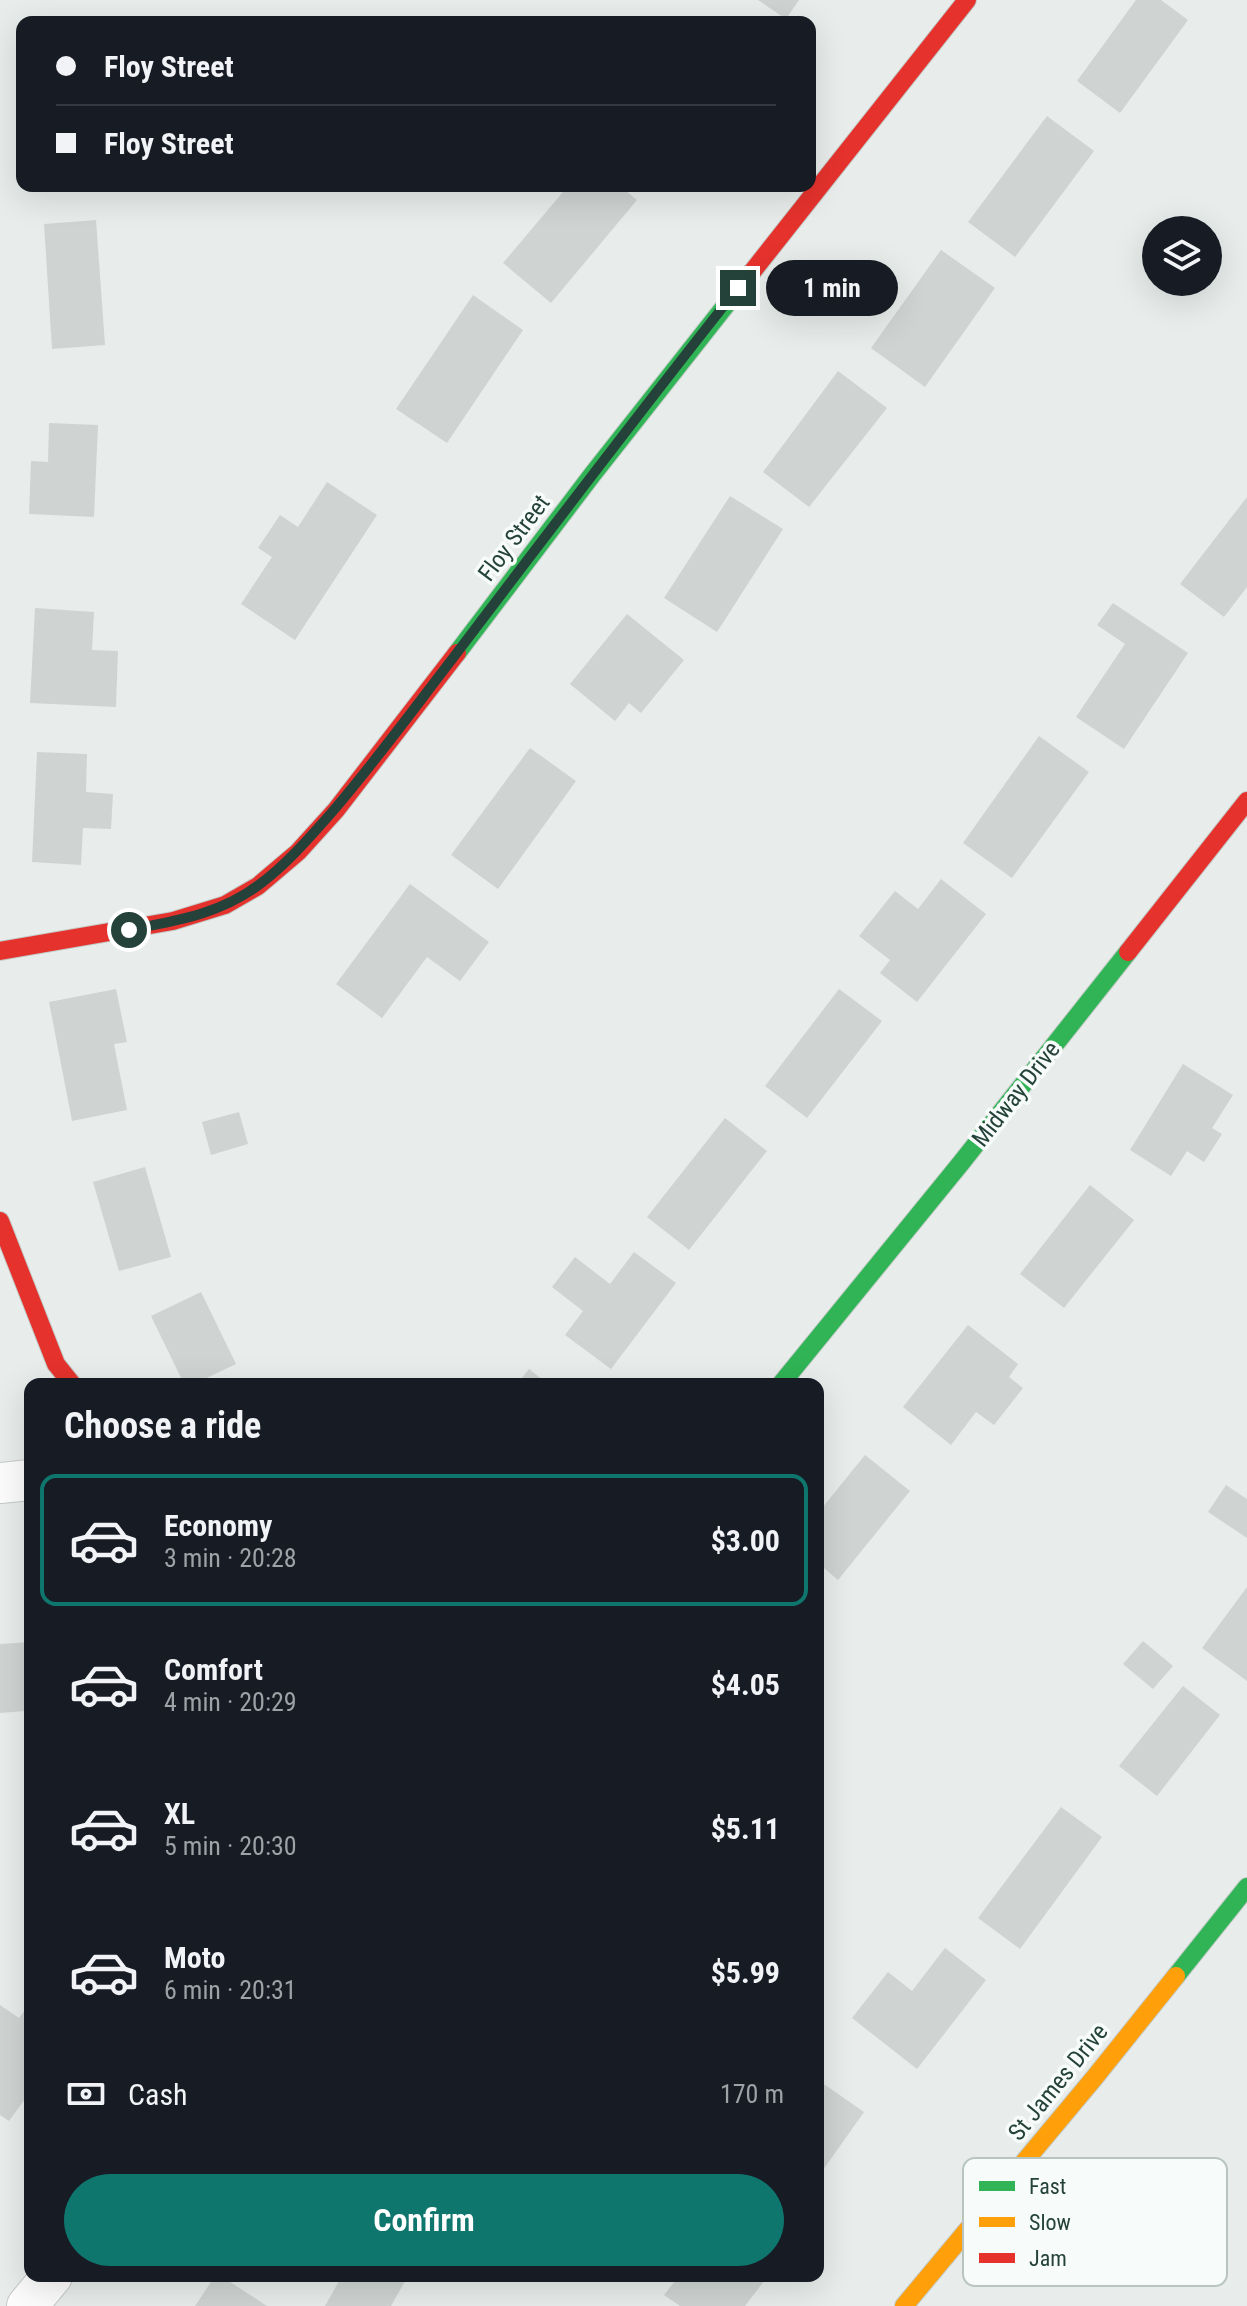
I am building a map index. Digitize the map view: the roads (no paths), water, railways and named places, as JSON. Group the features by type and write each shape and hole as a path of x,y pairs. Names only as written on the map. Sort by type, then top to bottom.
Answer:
{"street":[{"name":"Floy Street","path":"816,190 967,0"},
{"name":"Floy Street","path":"0,951 50,945 209,912 259,886 280,867 311,837 368,770 643,407 814,192"},
{"name":"Midway Drive","path":"786,1378 961,1163 1247,801"},
{"path":"0,1221 56,1364 67,1378"},
{"path":"0,1483 24,1481"},
{"name":"St James Drive","path":"1027,2158 1247,1887"},
{"name":"St James Drive","path":"904,2306 963,2235"},
{"path":"27,2306 47,2282"}]}
